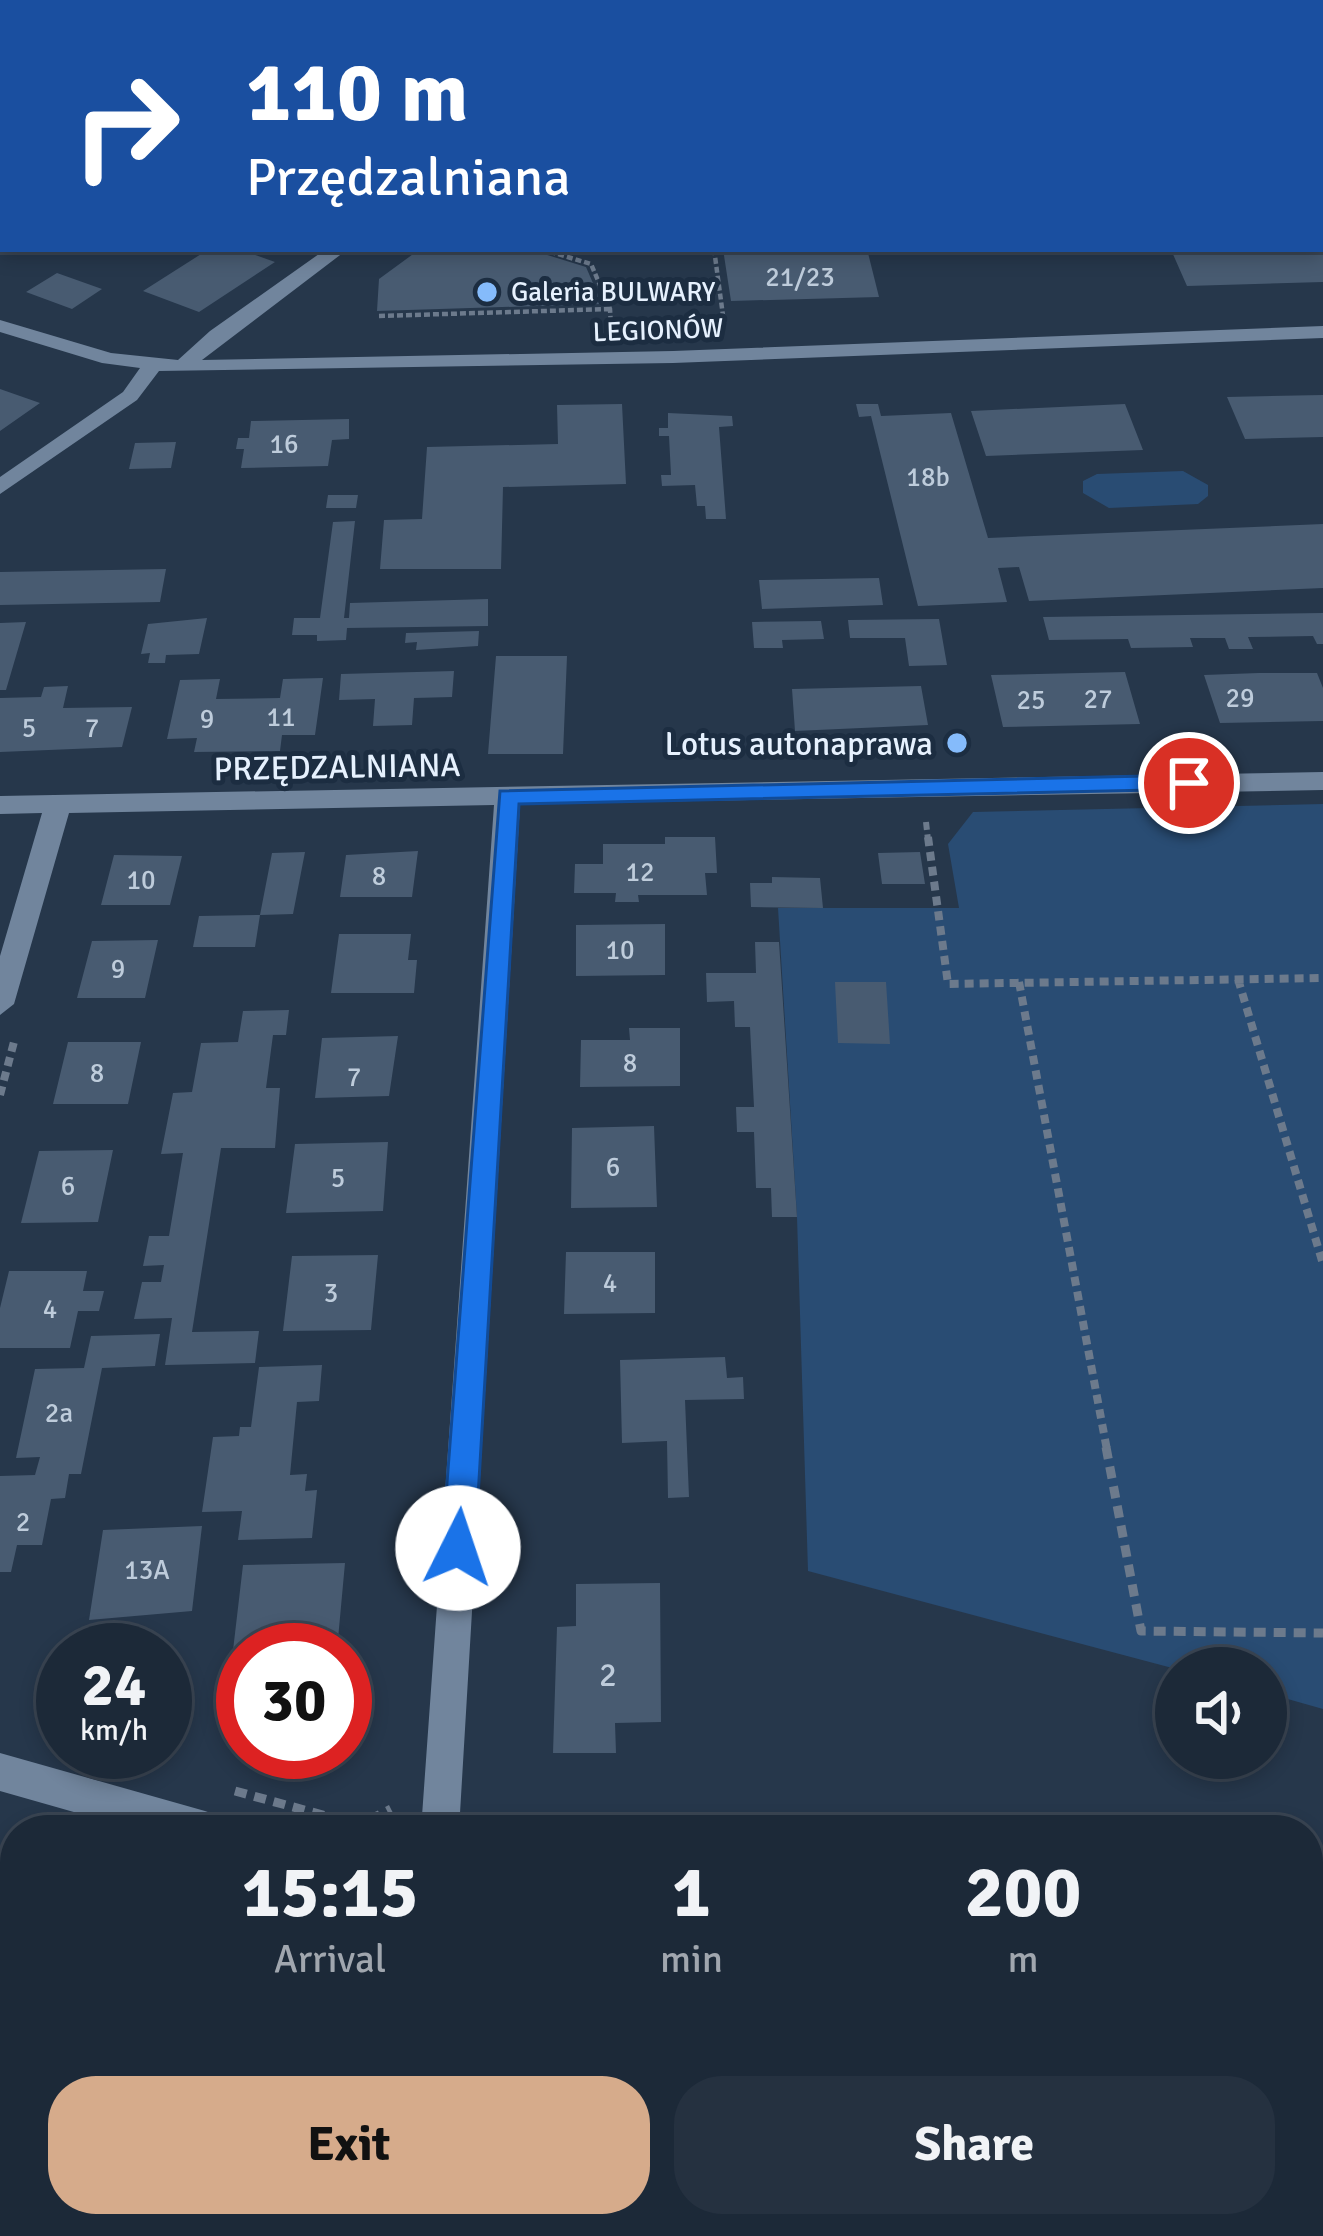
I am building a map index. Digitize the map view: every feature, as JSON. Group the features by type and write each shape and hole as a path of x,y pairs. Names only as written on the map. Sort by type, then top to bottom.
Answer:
{"street":[{"path":"183,367 217,335 334,252"},
{"name":"LEGIONÓW","path":"0,326 66,349 152,366 183,367 673,357 1323,332"},
{"path":"0,487 130,395 152,366"},
{"name":"PRZĘDZALNIANA","path":"0,805 1323,781"},
{"path":"441,1815 508,796"},
{"path":"0,1004 58,804"},
{"path":"0,1772 152,1815"}],"path":[{"path":"551,252 591,264 610,309 612,339"},
{"path":"714,252 726,336"},
{"path":"379,316 610,309"},
{"path":"922,789 948,984 1323,978"},
{"path":"1238,979 1323,1264"},
{"path":"1019,982 1141,1631 1323,1633"},
{"path":"0,1095 18,1028"},
{"path":"383,1815 401,1801"}],"shaded area":[{"path":"1183,471 1208,485 1208,496 1198,504 1109,508 1083,493 1083,481 1097,474"},
{"path":"1323,804 1323,1709 1287,1699 1287,1647 1155,1647 1155,1663 808,1571 797,1217 778,908 959,908 948,844 973,812"}],"building":[{"path":"204,252 247,252 275,262 199,312 143,291"},
{"name":"Galeria BULWARY","path":"416,252 538,252 586,267 602,304 377,311 379,279"},
{"name":"Galeria BULWARY","path":"723,252 868,252 879,297 731,301"},
{"path":"1172,252 1323,252 1323,282 1187,286"},
{"path":"57,273 102,289 72,309 26,292"},
{"path":"0,389 40,403 0,431"},
{"path":"1323,395 1323,437 1245,439 1227,397"},
{"path":"622,404 626,484 503,487 501,569 380,569 384,520 422,519 427,447 558,444 557,405"},
{"path":"856,404 878,404 881,416 951,413 988,538 1323,524 1323,588 1029,601 1019,567 998,568 1007,602 918,606 871,416 859,417"},
{"path":"1125,404 1143,450 986,456 971,411"},
{"path":"668,413 732,416 733,426 719,427 726,519 706,519 705,506 697,506 695,485 662,486 661,475 671,475 669,436 659,436 659,428 668,428"},
{"path":"349,419 349,439 332,440 328,466 241,468 244,449 236,449 238,438 249,438 251,421"},
{"path":"176,442 171,468 129,469 135,443"},
{"path":"328,495 358,495 356,508 326,508"},
{"path":"355,521 344,618 349,618 350,603 488,599 488,626 347,628 346,640 317,641 317,635 292,635 294,618 320,618 333,522"},
{"path":"166,569 160,602 0,605 0,572"},
{"path":"879,578 883,605 762,609 759,580"},
{"path":"1323,613 1323,644 1317,644 1313,636 1248,637 1253,649 1229,649 1225,638 1190,638 1193,647 1131,648 1128,639 1049,640 1043,617"},
{"path":"207,618 199,654 166,655 165,663 148,663 150,653 141,654 148,624"},
{"path":"939,619 947,665 909,666 905,638 850,638 848,620"},
{"path":"821,621 824,639 782,640 783,648 754,648 752,622"},
{"path":"26,622 6,690 0,690 0,623"},
{"path":"479,631 478,646 416,650 417,642 405,643 406,633"},
{"path":"496,656 567,656 563,754 488,754"},
{"path":"454,671 452,697 414,698 412,725 373,726 375,699 339,700 341,674"},
{"path":"1125,672 1140,724 1003,727 991,675"},
{"path":"1317,673 1323,688 1323,721 1220,723 1204,675"},
{"path":"323,678 315,735 282,735 280,751 194,752 197,738 167,739 180,680 220,679 216,699 280,698 283,679"},
{"path":"68,686 63,708 132,707 122,747 0,752 0,698 41,697 44,687"},
{"path":"921,686 928,725 795,731 792,689"},
{"path":"665,837 715,837 717,873 705,873 707,895 638,895 639,902 615,902 616,893 574,893 575,864 603,864 603,844 665,844"},
{"path":"418,851 412,897 340,897 346,855"},
{"path":"305,852 293,914 260,915 272,853"},
{"path":"920,852 925,884 882,884 878,853"},
{"path":"114,855 182,856 170,905 101,905"},
{"path":"772,877 820,878 823,908 751,907 750,883 772,883"},
{"path":"260,915 255,947 193,947 199,916"},
{"path":"665,924 665,975 576,976 576,925"},
{"path":"339,934 411,934 408,960 417,960 414,993 331,993"},
{"path":"158,940 145,998 77,998 92,941"},
{"path":"755,942 779,942 797,1217 772,1217 771,1188 756,1188 754,1132 737,1132 736,1107 754,1107 750,1027 735,1027 734,1001 707,1002 706,973 756,973"},
{"path":"835,982 886,982 890,1044 838,1043"},
{"path":"289,1010 286,1035 273,1035 266,1088 280,1088 275,1148 221,1148 192,1332 259,1331 255,1363 165,1365 172,1318 134,1319 142,1282 161,1282 164,1265 143,1266 149,1236 169,1236 183,1153 161,1154 173,1093 192,1092 201,1043 238,1042 243,1011"},
{"path":"629,1028 680,1028 680,1086 580,1087 581,1040 630,1040"},
{"path":"398,1036 389,1096 315,1098 322,1038"},
{"path":"68,1042 141,1042 128,1104 53,1104"},
{"path":"654,1126 657,1207 571,1208 572,1128"},
{"path":"388,1142 383,1211 286,1213 295,1144"},
{"path":"113,1150 98,1222 21,1223 39,1151"},
{"path":"566,1252 655,1252 655,1313 564,1314"},
{"path":"378,1255 371,1330 283,1331 292,1256"},
{"path":"9,1271 87,1271 83,1291 104,1291 99,1311 78,1311 70,1348 0,1348 0,1308"},
{"path":"160,1334 155,1366 102,1368 81,1474 69,1474 65,1498 51,1499 42,1545 17,1545 11,1572 0,1572 0,1476 35,1475 40,1457 16,1458 35,1369 84,1368 91,1336"},
{"path":"725,1357 727,1378 743,1377 744,1399 685,1400 689,1497 668,1498 667,1441 622,1443 620,1360"},
{"path":"322,1365 319,1401 297,1402 290,1475 307,1474 305,1491 317,1490 312,1538 238,1540 242,1511 202,1512 213,1437 239,1436 240,1427 251,1427 259,1367"},
{"path":"202,1526 192,1611 89,1620 103,1530"},
{"path":"345,1563 339,1623 236,1623 243,1565"},
{"path":"660,1583 661,1722 615,1723 616,1753 553,1753 557,1627 576,1626 576,1584"}],"place":[{"name":"Galeria BULWARY","path":"487,292"},
{"name":"Lotus autonaprawa","path":"957,743"}],"route":[{"path":"458,1548 508,796 1189,783"}]}
